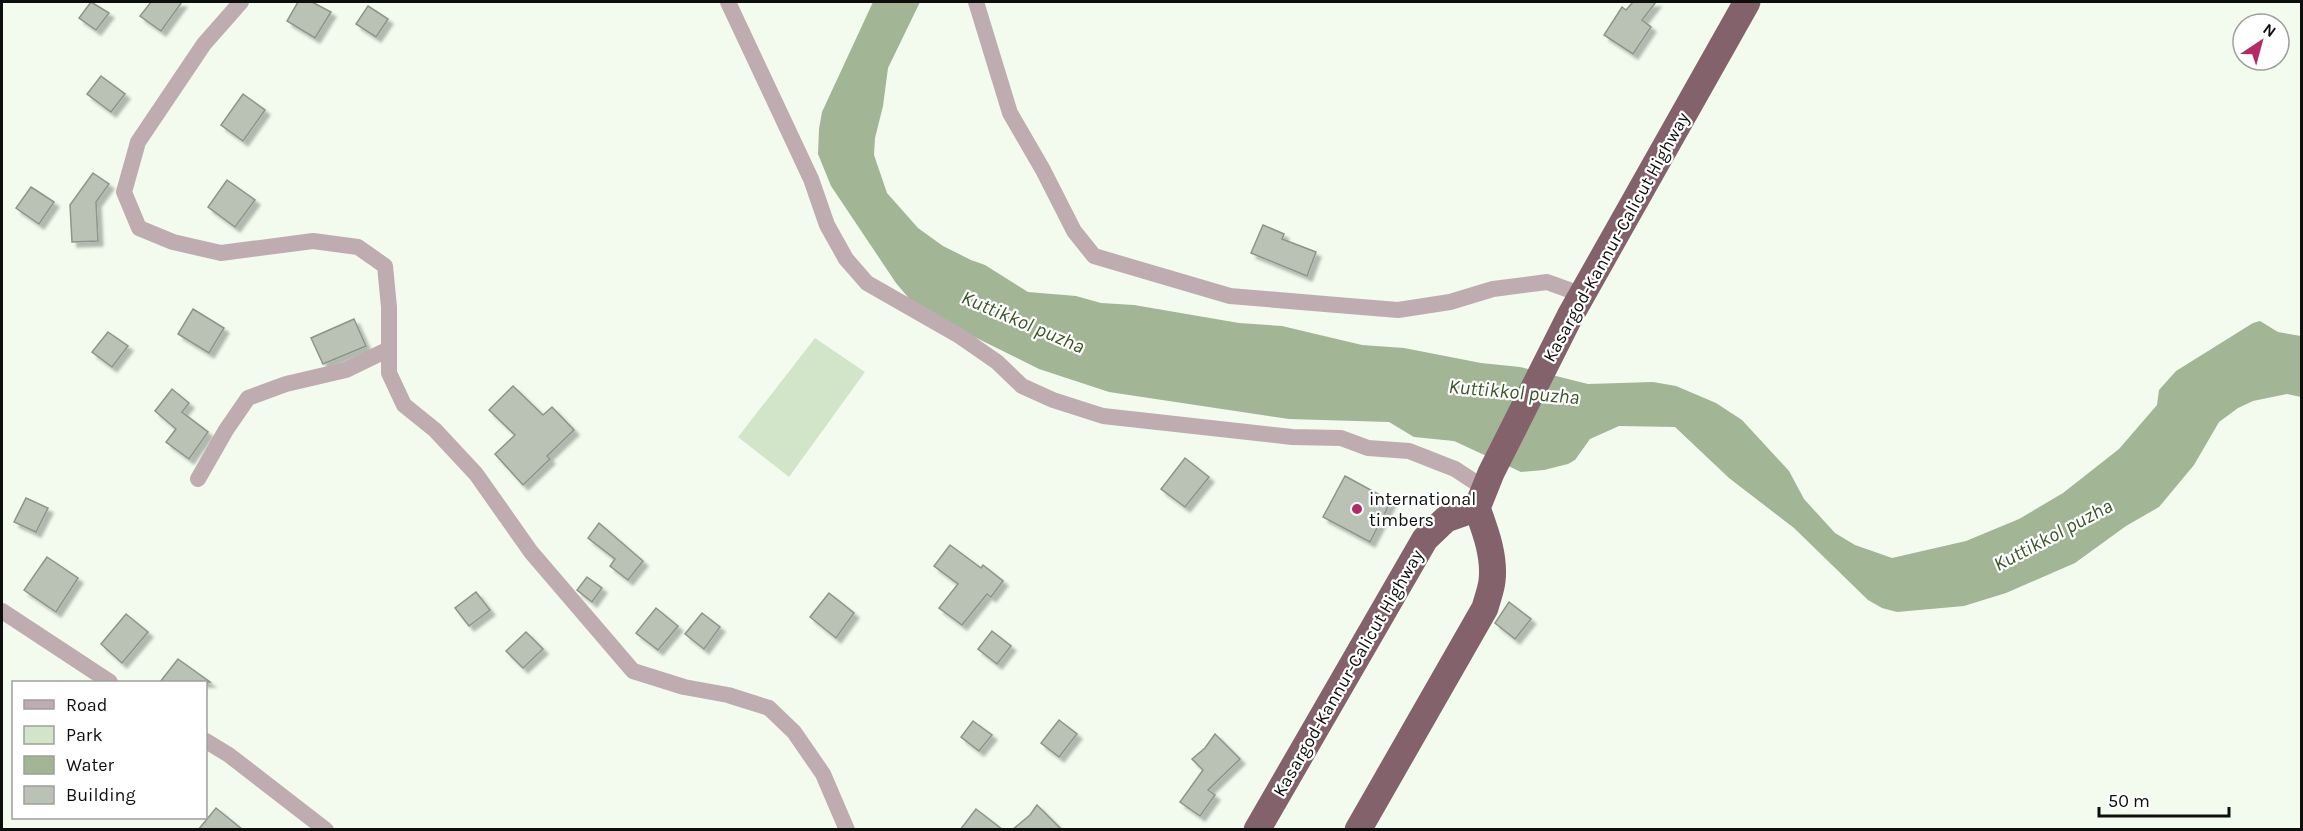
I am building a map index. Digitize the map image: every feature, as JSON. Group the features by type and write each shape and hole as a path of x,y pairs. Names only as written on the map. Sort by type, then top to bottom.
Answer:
{"highway":[{"name":"Kasargod-Kannur-Calicut Highway","path":"1257,830 1425,539 1446,519 1484,490 1576,305 1748,2"},
{"path":"1358,830 1485,608 1492,582 1492,563 1485,531 1484,490"}],"street":[{"path":"241,2 204,44 138,142 124,192 139,228 173,242 221,253 313,241 358,247 385,266 389,307 389,373 404,405 435,430 476,474 531,552 633,671 684,687 728,695 769,708 794,732 823,774 847,830"},
{"path":"728,2 811,179 827,225 846,259 867,283 958,335 996,362 1022,386 1053,400 1102,416 1292,437 1341,438 1368,448 1409,451 1455,469 1484,490"},
{"path":"976,2 1010,113 1043,170 1074,231 1094,256 1230,296 1398,310 1450,302 1492,289 1547,282 1576,305"},
{"path":"198,479 226,430 248,398 286,384 346,370 389,349"},
{"path":"2,611 108,681"},
{"path":"207,742 229,755 326,830"}],"green space":[{"path":"815,338 865,372 789,477 738,437"}],"water":[{"name":"Kuttikkol puzha","path":"873,2 920,2 888,68 874,155 887,193 918,228 943,246 985,265 1028,292 1076,296 1101,303 1134,305 1239,323 1282,326 1362,345 1404,348 1481,363 1520,367 1588,384 1653,382 1676,386 1716,403 1742,420 1789,471 1804,499 1835,533 1855,545 1892,558 1966,541 2019,519 2063,493 2119,449 2157,405 2159,390 2176,371 2253,323 2260,321 2278,332 2301,336 2301,397 2287,394 2253,401 2238,408 2219,422 2194,465 2159,507 2126,526 2075,563 2006,593 1964,606 1897,612 1882,608 1868,600 1794,528 1729,478 1675,427 1619,426 1590,439 1575,460 1568,464 1544,470 1521,472 1454,441 1414,437 1389,422 1289,419 1109,392 1039,369 932,316 912,302 896,283 831,186 818,154 822,112"}],"building":[{"path":"91,2 109,13 96,30 79,18"},
{"path":"151,2 182,2 161,31 140,16"},
{"path":"298,2 312,2 331,12 315,38 287,21"},
{"path":"1633,2 1656,2 1642,20 1651,27 1633,54 1604,35 1622,7 1626,10"},
{"path":"368,6 388,19 376,37 356,24"},
{"path":"101,76 125,94 111,112 87,94"},
{"path":"243,94 265,110 243,141 221,125"},
{"path":"93,173 109,184 96,202 98,241 72,242 70,205"},
{"path":"227,180 255,200 235,227 208,207"},
{"path":"31,187 54,202 39,224 16,208"},
{"path":"1263,225 1284,234 1282,239 1316,252 1307,276 1251,253"},
{"path":"193,309 224,328 209,353 178,334"},
{"path":"354,319 366,346 323,364 311,338"},
{"path":"108,332 128,346 112,367 92,352"},
{"path":"513,386 543,415 552,407 574,430 547,456 550,459 523,485 495,454 515,435 489,410"},
{"path":"172,389 189,403 182,412 208,432 189,459 166,442 176,429 155,411"},
{"path":"1185,458 1209,477 1185,507 1161,489"},
{"name":"international timbers","path":"1345,476 1391,501 1370,542 1323,517"},
{"path":"26,498 48,508 36,532 14,522"},
{"path":"599,523 643,561 628,580 610,566 615,559 588,538"},
{"path":"950,545 981,568 983,565 1003,581 991,597 987,594 962,625 939,608 958,584 934,566"},
{"path":"47,557 78,578 56,612 24,590"},
{"path":"587,577 602,588 592,602 577,590"},
{"path":"476,592 490,610 469,626 455,608"},
{"path":"829,593 854,613 836,638 810,617"},
{"path":"1509,602 1531,619 1515,639 1495,623"},
{"path":"656,608 678,626 658,650 636,633"},
{"path":"702,613 720,627 704,649 685,634"},
{"path":"126,614 148,632 122,663 101,644"},
{"path":"992,631 1011,646 997,664 978,649"},
{"path":"526,632 543,649 523,668 506,651"},
{"path":"178,659 210,682 207,681 161,681"},
{"path":"1059,720 1077,734 1059,757 1041,743"},
{"path":"973,721 992,735 979,751 961,737"},
{"path":"1215,734 1240,759 1208,790 1215,795 1200,816 1180,802 1203,770 1192,759 1205,748"},
{"path":"1037,805 1062,830 1012,830 1030,815"},
{"path":"216,808 243,830 198,830"},
{"path":"976,809 1003,830 960,830"}],"place":[{"name":"international timbers","path":"1357,509"}]}
